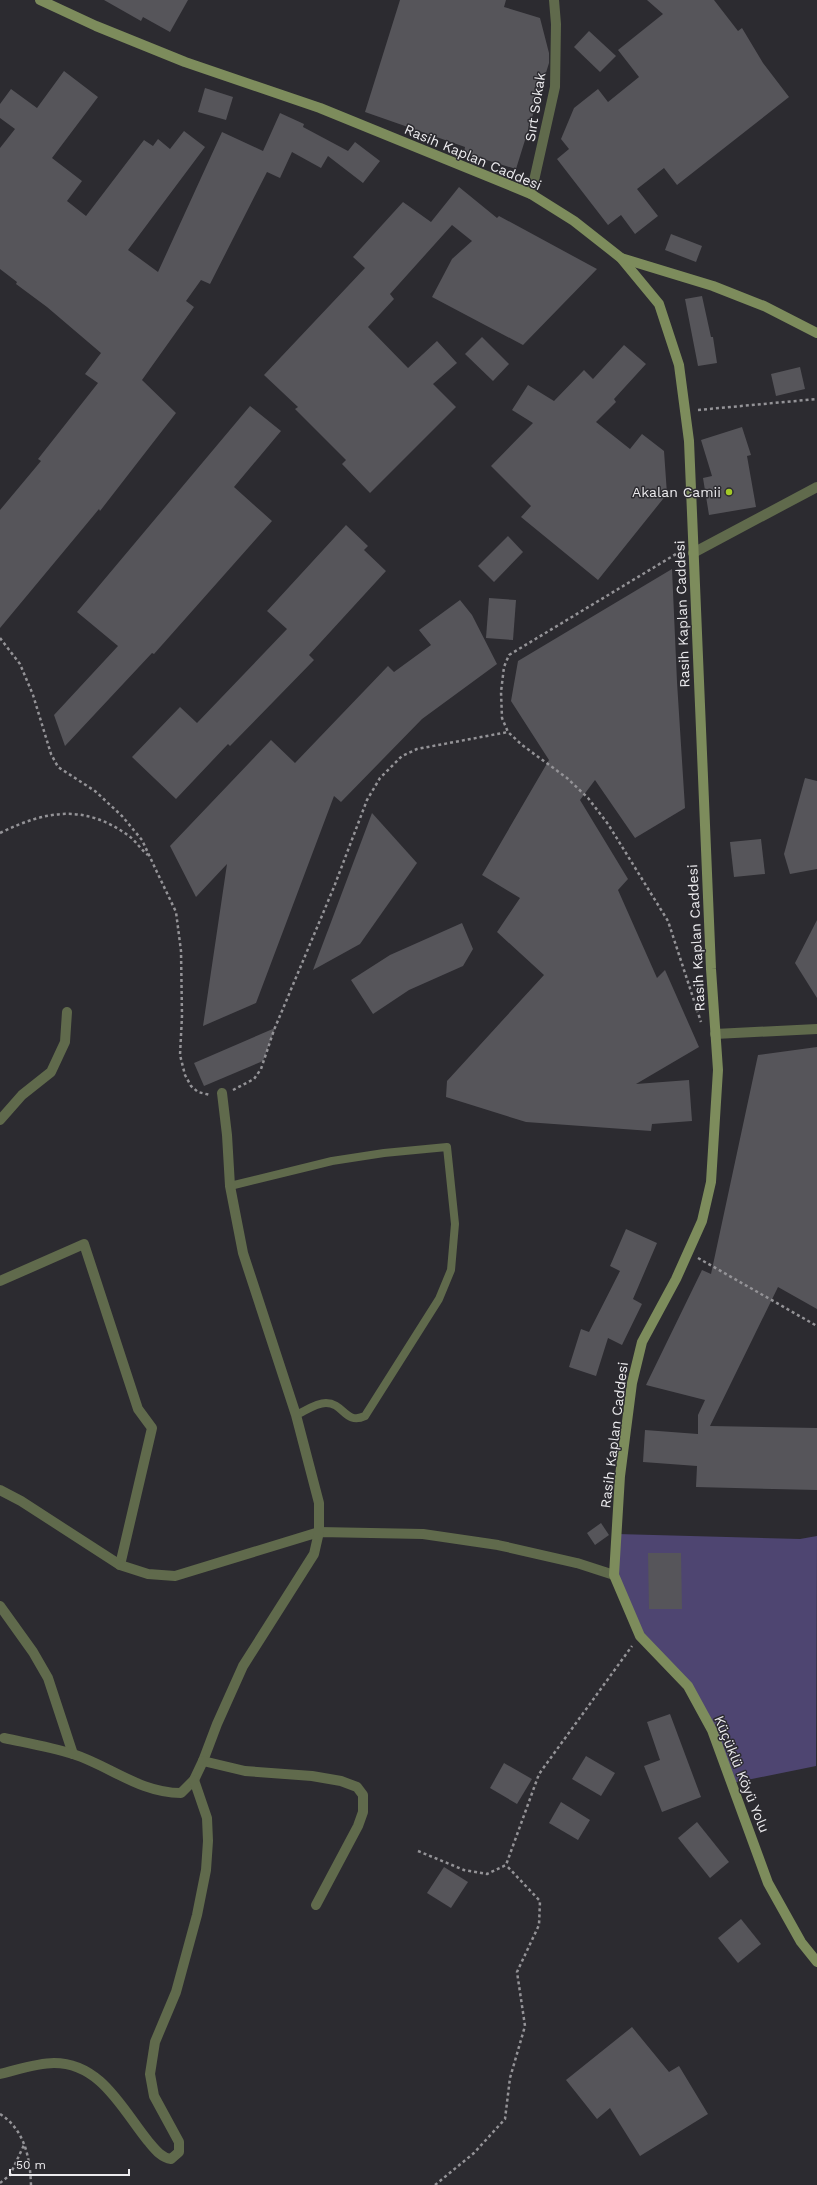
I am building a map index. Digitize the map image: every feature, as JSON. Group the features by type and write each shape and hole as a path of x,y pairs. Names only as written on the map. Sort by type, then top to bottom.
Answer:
{"street":[{"name":"Rasih Kaplan Caddesi","path":"40,0 96,26 170,56 320,108 531,194 574,220 621,258 660,304 679,365 689,441 711,969 718,1070 711,1182 702,1221 676,1279 642,1342 632,1383 620,1476 614,1575 626,1606"},
{"name":"Sırt Sokak","path":"531,194 555,87 556,24 554,0"},
{"path":"621,258 713,286 764,306 817,333"},
{"path":"693,548 817,487"},
{"path":"0,1120 22,1095 51,1072 65,1042 67,1012"},
{"path":"715,1034 817,1029"},
{"path":"4,1738 73,1754 143,1787 166,1793 181,1793 194,1780 203,1762 217,1724 243,1666 314,1554 319,1532 319,1503 296,1415 243,1253 230,1186 227,1135 222,1093"},
{"path":"0,1281 84,1244 138,1409 152,1428 120,1565"},
{"path":"0,1490 22,1501 120,1565 148,1574 174,1576 319,1532 423,1534 498,1545 577,1563 614,1575"},
{"path":"0,1606 34,1652 48,1678 73,1754"},
{"name":"Küçüklü Köyü Yolu","path":"626,1606 640,1636 688,1686 712,1730 768,1883 801,1942 817,1962"},
{"path":"203,1762 245,1771 312,1776 340,1781 357,1787 363,1795 363,1812 358,1826 316,1905"},
{"path":"0,2074 53,2063 78,2066 94,2075 109,2090 129,2118 161,2154 171,2159 179,2152 179,2142 154,2096 150,2074 155,2042 176,1992 197,1915 206,1870 208,1841 207,1818 194,1780"}],"lane":[{"path":"230,1186 332,1161 384,1153 447,1147 455,1239 451,1270 439,1299 365,1416 360,1418 350,1418 334,1405 326,1403 296,1415"}],"path":[{"path":"685,412 817,399"},
{"path":"693,548 509,655 504,667 501,692 502,718 508,732 522,745 567,778 588,798 608,824 668,922 702,1025"},
{"path":"0,638 22,670 33,695 51,754 58,767 95,791 122,816 142,840 176,912 181,951 182,1016 180,1055 185,1075 190,1086 198,1092 210,1095 231,1091 254,1079 261,1069 274,1030 334,887 367,800 380,778 402,756 417,749 508,732"},
{"path":"0,833 16,825 46,815 80,813 108,822 131,837 150,856"},
{"path":"687,1252 817,1326"},
{"path":"418,1851 464,1870 487,1874 506,1865 539,1774 640,1636"},
{"path":"435,2185 474,2153 505,2119 510,2078 525,2026 517,1972 539,1925 540,1901 506,1865"},
{"path":"0,2114 18,2133 29,2155 31,2185"},
{"path":"0,2183 10,2175 24,2144"}],"shaded area":[{"path":"617,1534 800,1539 817,1536 816,1766 732,1783 688,1686 640,1636 614,1575"}],"building":[{"path":"104,0 188,0 170,32 143,17 141,21"},
{"path":"400,0 506,0 504,7 540,18 549,53 549,63 516,169 464,153 465,147 365,112"},
{"path":"647,0 714,0 738,31 742,28 763,63 789,97 677,185 664,168 637,189 658,216 635,234 621,215 608,225 557,159 569,149 561,139 574,108 598,89 608,102 639,77 618,50 663,14"},
{"path":"589,31 616,56 600,72 574,47"},
{"path":"64,71 98,97 52,158 82,181 67,201 86,216 144,140 153,146 158,139 170,149 184,131 205,147 128,250 158,272 222,132 263,151 280,113 304,124 303,127 348,151 355,142 380,161 363,183 328,156 321,168 292,152 280,178 267,172 210,284 201,280 186,301 194,307 142,380 176,413 100,511 99,509 0,628 0,510 41,461 38,459 98,383 85,374 101,353 47,307 16,284 17,282 0,269 0,148 15,129 0,118 0,104 11,89 37,108"},
{"path":"205,88 233,97 226,120 198,112"},
{"path":"459,187 497,218 499,216 597,269 523,345 432,297 452,259 472,241 452,225 390,294 394,299 368,327 408,368 437,341 457,363 433,384 456,407 370,493 342,464 346,460 295,409 298,407 264,375 365,268 353,257 403,202 431,222"},
{"path":"671,234 702,246 696,262 665,250"},
{"path":"702,296 711,337 713,337 717,363 698,366 685,299"},
{"path":"482,337 509,364 493,381 465,354"},
{"path":"624,345 646,364 614,399 616,402 596,422 630,449 642,434 664,451 667,494 598,580 521,517 531,506 491,466 533,423 512,410 528,385 554,401 584,370 593,379"},
{"path":"800,367 805,389 776,396 771,374"},
{"path":"250,406 281,431 234,487 272,521 154,654 152,653 65,746 54,715 118,646 77,612"},
{"path":"742,427 751,455 747,456 756,507 709,515 703,478 712,476 701,440"},
{"path":"346,525 368,546 364,550 386,571 309,655 314,660 230,746 228,744 176,799 132,757 180,707 197,723 287,629 267,611"},
{"path":"508,536 523,552 494,582 478,566"},
{"path":"672,569 685,808 635,838 595,780 580,800 628,879 618,890 657,978 665,970 699,1047 636,1084 689,1080 692,1121 652,1124 651,1131 526,1122 446,1097 447,1081 544,975 497,932 520,898 482,875 549,760 511,701 518,661"},
{"path":"489,598 516,600 513,640 486,638"},
{"path":"460,600 472,615 497,664 422,719 341,802 334,796 256,1003 203,1026 227,864 196,897 170,846 271,740 295,763 388,666 394,672 431,645 419,630"},
{"path":"805,778 817,781 817,869 790,874 784,854"},
{"path":"372,813 417,863 360,944 313,970"},
{"path":"761,839 765,874 734,877 730,842"},
{"path":"817,920 817,998 795,963"},
{"path":"462,923 473,949 463,966 409,990 373,1014 351,980 390,955"},
{"path":"275,1028 263,1061 204,1086 194,1063"},
{"path":"817,1047 817,1309 778,1287 710,1426 817,1428 817,1490 696,1487 697,1466 643,1462 645,1430 698,1434 698,1415 705,1400 646,1385 702,1270 711,1274 758,1055"},
{"path":"626,1229 657,1243 633,1299 642,1304 622,1345 608,1338 596,1376 569,1367 581,1329 589,1332 620,1271 610,1266"},
{"path":"601,1523 609,1535 595,1545 587,1533"},
{"path":"648,1553 681,1553 682,1609 649,1609"},
{"path":"670,1714 701,1797 662,1812 644,1766 660,1760 647,1722"},
{"path":"586,1756 615,1773 601,1796 572,1779"},
{"path":"504,1763 532,1779 517,1804 490,1788"},
{"path":"561,1802 590,1820 578,1840 549,1823"},
{"path":"697,1822 729,1862 710,1878 678,1838"},
{"path":"444,1867 468,1882 451,1908 427,1893"},
{"path":"741,1919 761,1944 738,1963 718,1938"},
{"path":"632,2027 669,2072 679,2066 708,2114 640,2156 610,2108 597,2119 566,2080"}],"place":[{"name":"Akalan Camii","path":"729,492"}]}
